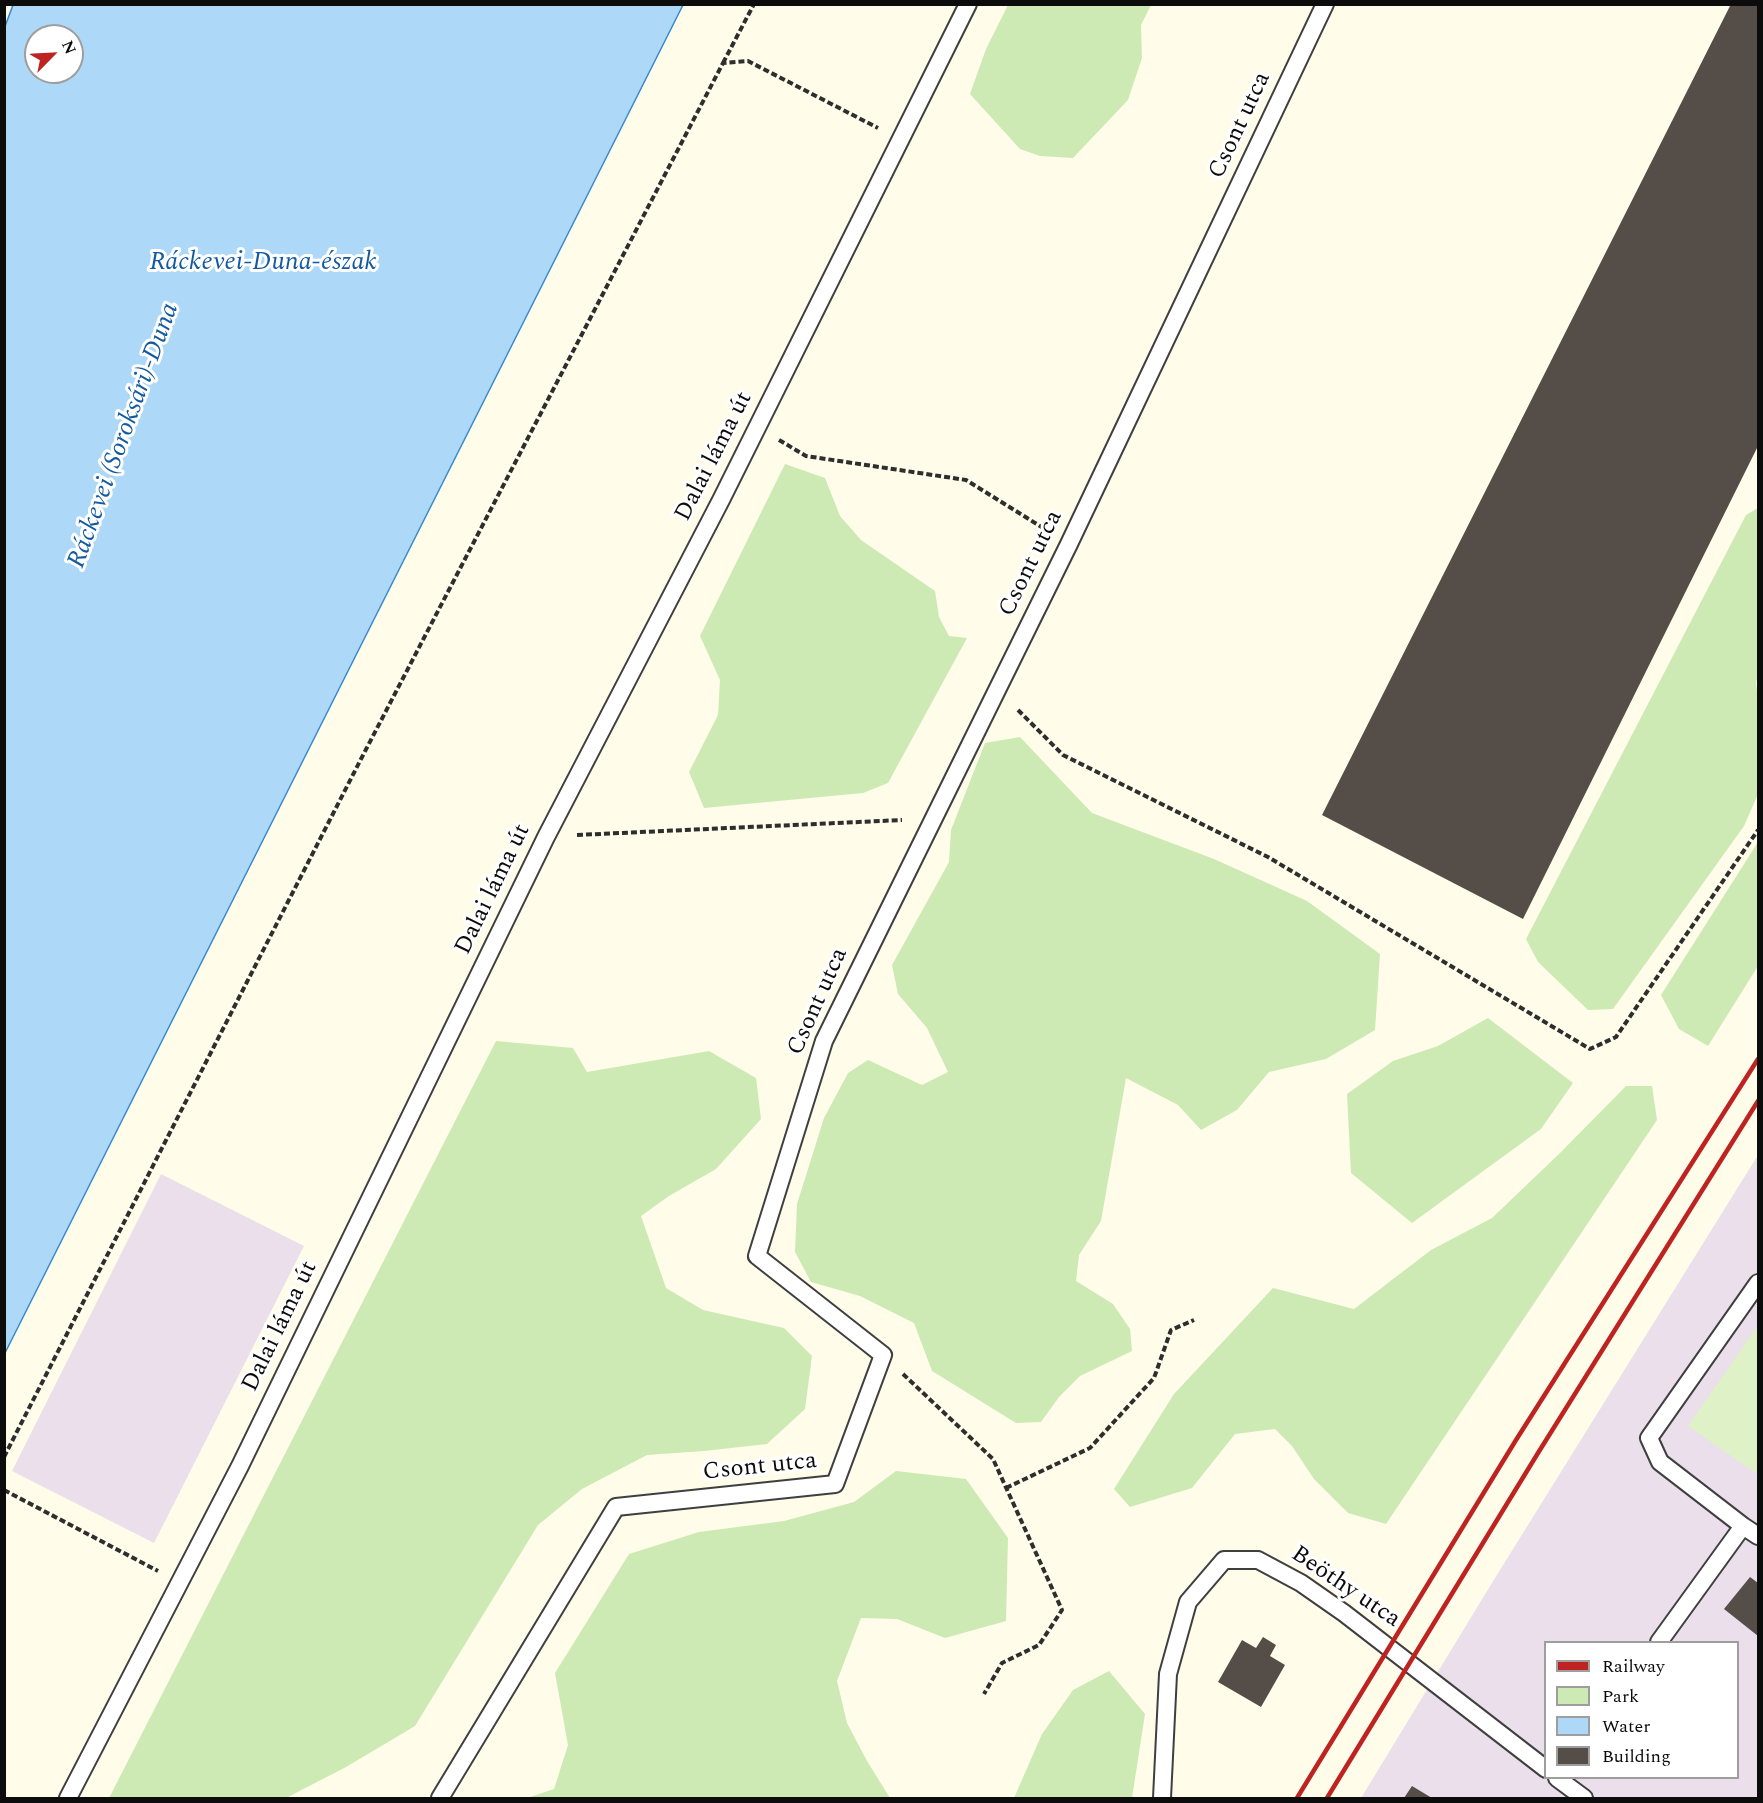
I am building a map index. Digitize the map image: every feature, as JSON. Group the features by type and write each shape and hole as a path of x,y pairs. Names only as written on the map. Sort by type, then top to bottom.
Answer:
{"lane":[{"name":"Dalai láma út","path":"68,1798 240,1466 546,837 757,428 968,4"},
{"name":"Csont utca","path":"440,1798 616,1508 835,1484 883,1354 757,1256 824,1041 1069,544 1325,4"},
{"path":"1758,1283 1649,1438 1660,1462 1758,1536"},
{"path":"1660,1641 1743,1526"},
{"name":"Beöthy utca","path":"1162,1798 1168,1674 1188,1602 1224,1560 1258,1560 1301,1583 1344,1612 1544,1768"},
{"path":"1561,1779 1584,1798"}],"path":[{"path":"4,1457 366,748 754,4"},
{"path":"723,63 748,61 901,139"},
{"path":"757,428 806,456 966,480 1069,544"},
{"path":"997,690 1063,755 1268,857 1590,1048 1616,1037 1758,830"},
{"path":"546,837 933,819"},
{"path":"1006,1488 1090,1448 1154,1378 1171,1330 1194,1320"},
{"path":"883,1354 993,1459 1062,1610 1039,1645 1002,1663 984,1694"},
{"path":"4,1490 180,1583"}],"shaded area":[{"path":"1758,1155 1758,1798 1361,1798 1495,1578"},
{"path":"161,1174 304,1246 154,1543 12,1471"}],"green space":[{"path":"1008,5 1151,5 1141,25 1142,58 1128,100 1073,158 1040,156 1020,149 970,94 986,49"},
{"path":"785,464 825,478 840,516 861,540 935,591 939,617 949,636 967,638 888,783 863,793 704,808 689,772 718,715 720,680 700,636"},
{"path":"1758,508 1758,674 1756,683 1758,794 1744,826 1613,1009 1588,1010 1538,962 1526,939 1746,515"},
{"path":"1020,737 1092,813 1214,859 1307,901 1380,954 1375,1030 1326,1059 1269,1072 1237,1110 1201,1130 1178,1105 1126,1078 1101,1221 1079,1255 1076,1281 1113,1304 1130,1329 1132,1351 1080,1376 1059,1397 1041,1422 1016,1423 932,1371 914,1323 860,1296 811,1282 795,1252 797,1204 824,1118 848,1073 868,1060 922,1085 948,1072 927,1028 898,994 892,965 949,862 951,830 985,743"},
{"path":"1758,842 1758,966 1708,1046 1679,1029 1661,995"},
{"path":"1488,1018 1573,1083 1541,1129 1412,1223 1351,1173 1347,1094 1393,1061 1438,1046"},
{"path":"496,1041 573,1048 587,1072 709,1051 756,1078 761,1119 716,1169 669,1196 641,1216 666,1288 703,1310 784,1328 812,1356 805,1409 767,1444 647,1455 582,1489 538,1525 415,1726 346,1767 286,1798 109,1798"},
{"path":"1626,1086 1652,1086 1657,1120 1386,1524 1348,1513 1314,1479 1292,1446 1275,1429 1235,1434 1192,1488 1130,1507 1114,1489 1174,1394 1273,1288 1354,1309 1431,1250 1492,1218"},
{"path":"1758,1325 1758,1475 1688,1426"},
{"path":"896,1471 966,1479 1008,1538 1006,1621 945,1638 897,1619 861,1618 837,1681 847,1723 890,1798 527,1798 554,1789 568,1745 555,1673 629,1554 699,1532 784,1521 854,1502"},
{"path":"1109,1671 1145,1714 1132,1798 1014,1798 1042,1734 1073,1690"}],"water":[{"name":"Ráckevei-Duna-észak","path":"13,5 683,5 5,1353 4,29"}],"building":[{"path":"1731,4 1758,4 1758,446 1523,919 1322,815"},
{"path":"1750,1577 1758,1583 1758,1636 1724,1609"},
{"path":"1263,1637 1276,1645 1270,1656 1285,1665 1261,1707 1218,1682 1242,1640 1256,1648"},
{"path":"1412,1786 1432,1798 1404,1798"}],"railway":[{"path":"1297,1798 1516,1440 1758,1059"},
{"path":"1327,1798 1538,1453 1758,1101"}],"water label":[{"name":"Ráckevei (Soroksári)-Duna","path":"125,436"}]}
